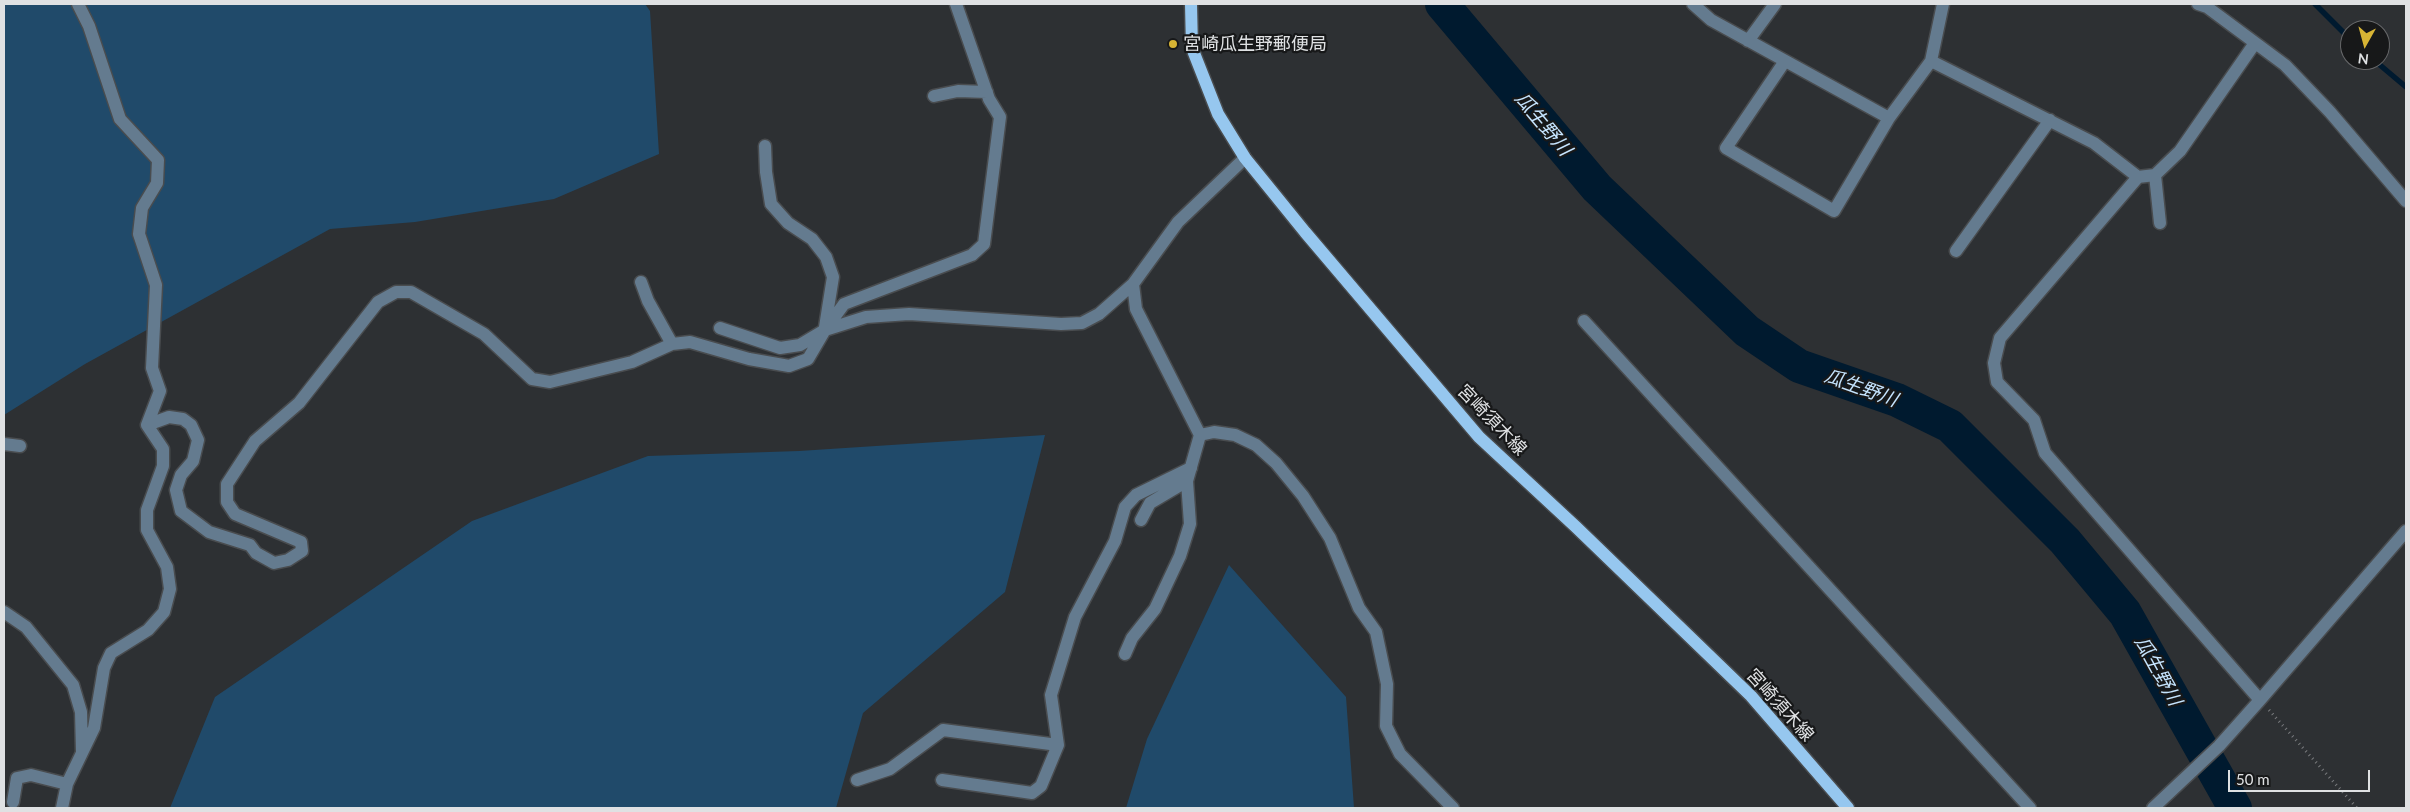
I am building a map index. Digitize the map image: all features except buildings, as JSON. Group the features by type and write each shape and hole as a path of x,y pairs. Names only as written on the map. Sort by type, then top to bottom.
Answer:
{"main road":[{"name":"宮崎須木線","path":"1191,4 1192,48 1218,114 1245,158 1479,438 1576,527 1752,696 1848,808"}],"street":[{"path":"78,4 89,26 120,119 158,160 157,183 142,208 139,234 156,285 152,368 160,391 147,425"},
{"path":"147,425 169,417 183,419 191,425 198,440 193,461 181,475 176,490 181,511 209,532 250,545 256,553 274,563 288,560 302,551 301,542 235,514 227,502 227,484 255,441 299,403 378,302 396,292 411,292 484,334 532,379 550,382 632,362 672,344 690,342 750,359 790,366 808,360 825,330 844,304 972,255 984,244 1000,117 987,92 956,4"},
{"path":"1693,4 1711,20 1889,118"},
{"path":"1748,41 1775,4"},
{"path":"1785,61 1726,148 1834,211 1889,118 1931,61 1943,4"},
{"path":"2198,4 2207,7 2285,65 2330,112 2406,201"},
{"path":"2255,43 2180,151 2155,175 2138,177 2000,338 1994,363 1997,382 2034,420 2046,453 2260,700"},
{"path":"1931,61 2094,143 2138,177"},
{"path":"934,96 958,91 987,92"},
{"path":"1956,251 2050,120"},
{"path":"765,146 766,172 772,204 788,223 812,239 826,257 833,277 825,330"},
{"path":"720,328 780,348 800,345 825,330 866,318 909,314 1061,324 1082,323 1099,314 1133,284 1178,222 1245,158"},
{"path":"2155,175 2160,223"},
{"path":"641,282 648,301 672,344"},
{"path":"1125,654 1132,638 1155,609 1180,556 1190,524 1186,481 1200,435 1136,309 1133,284"},
{"path":"1584,321 2030,808"},
{"path":"62,808 67,784 94,728 104,668 111,653 148,630 164,612 170,588 168,567 147,530 147,510 163,466 163,449 147,425"},
{"path":"1200,435 1214,432 1235,435 1256,445 1276,463 1303,496 1330,538 1358,608 1376,632 1387,684 1386,726 1400,754 1453,808"},
{"path":"4,444 20,446"},
{"path":"942,780 1032,793 1041,786 1058,745 1051,695 1075,617 1115,542 1125,508 1136,494 1191,468"},
{"path":"1141,520 1150,503 1186,481"},
{"path":"2153,808 2219,746 2406,531"},
{"path":"4,612 26,627 73,685 81,712 82,753"},
{"path":"857,780 890,769 944,730 1058,745"},
{"path":"13,802 17,778 31,775 67,784"}],"path":[{"path":"2260,700 2357,808"}],"shaded area":[{"path":"4,4 645,4 650,11 659,154 554,199 415,222 330,229 85,364 4,415"},
{"path":"1045,435 1005,592 863,713 836,808 170,808 215,697 472,521 648,456 799,451"},
{"path":"1229,565 1346,697 1354,808 1126,808 1147,739"}],"waterway":[{"name":"瓜生野川","path":"1442,4 1597,188 1747,331 1799,366 1897,400 1950,426 2065,541 2125,613 2235,808"},
{"path":"2315,4 2340,29"},
{"path":"2386,70 2406,87"}],"place":[{"name":"宮崎瓜生野郵便局","path":"1173,44"}]}
